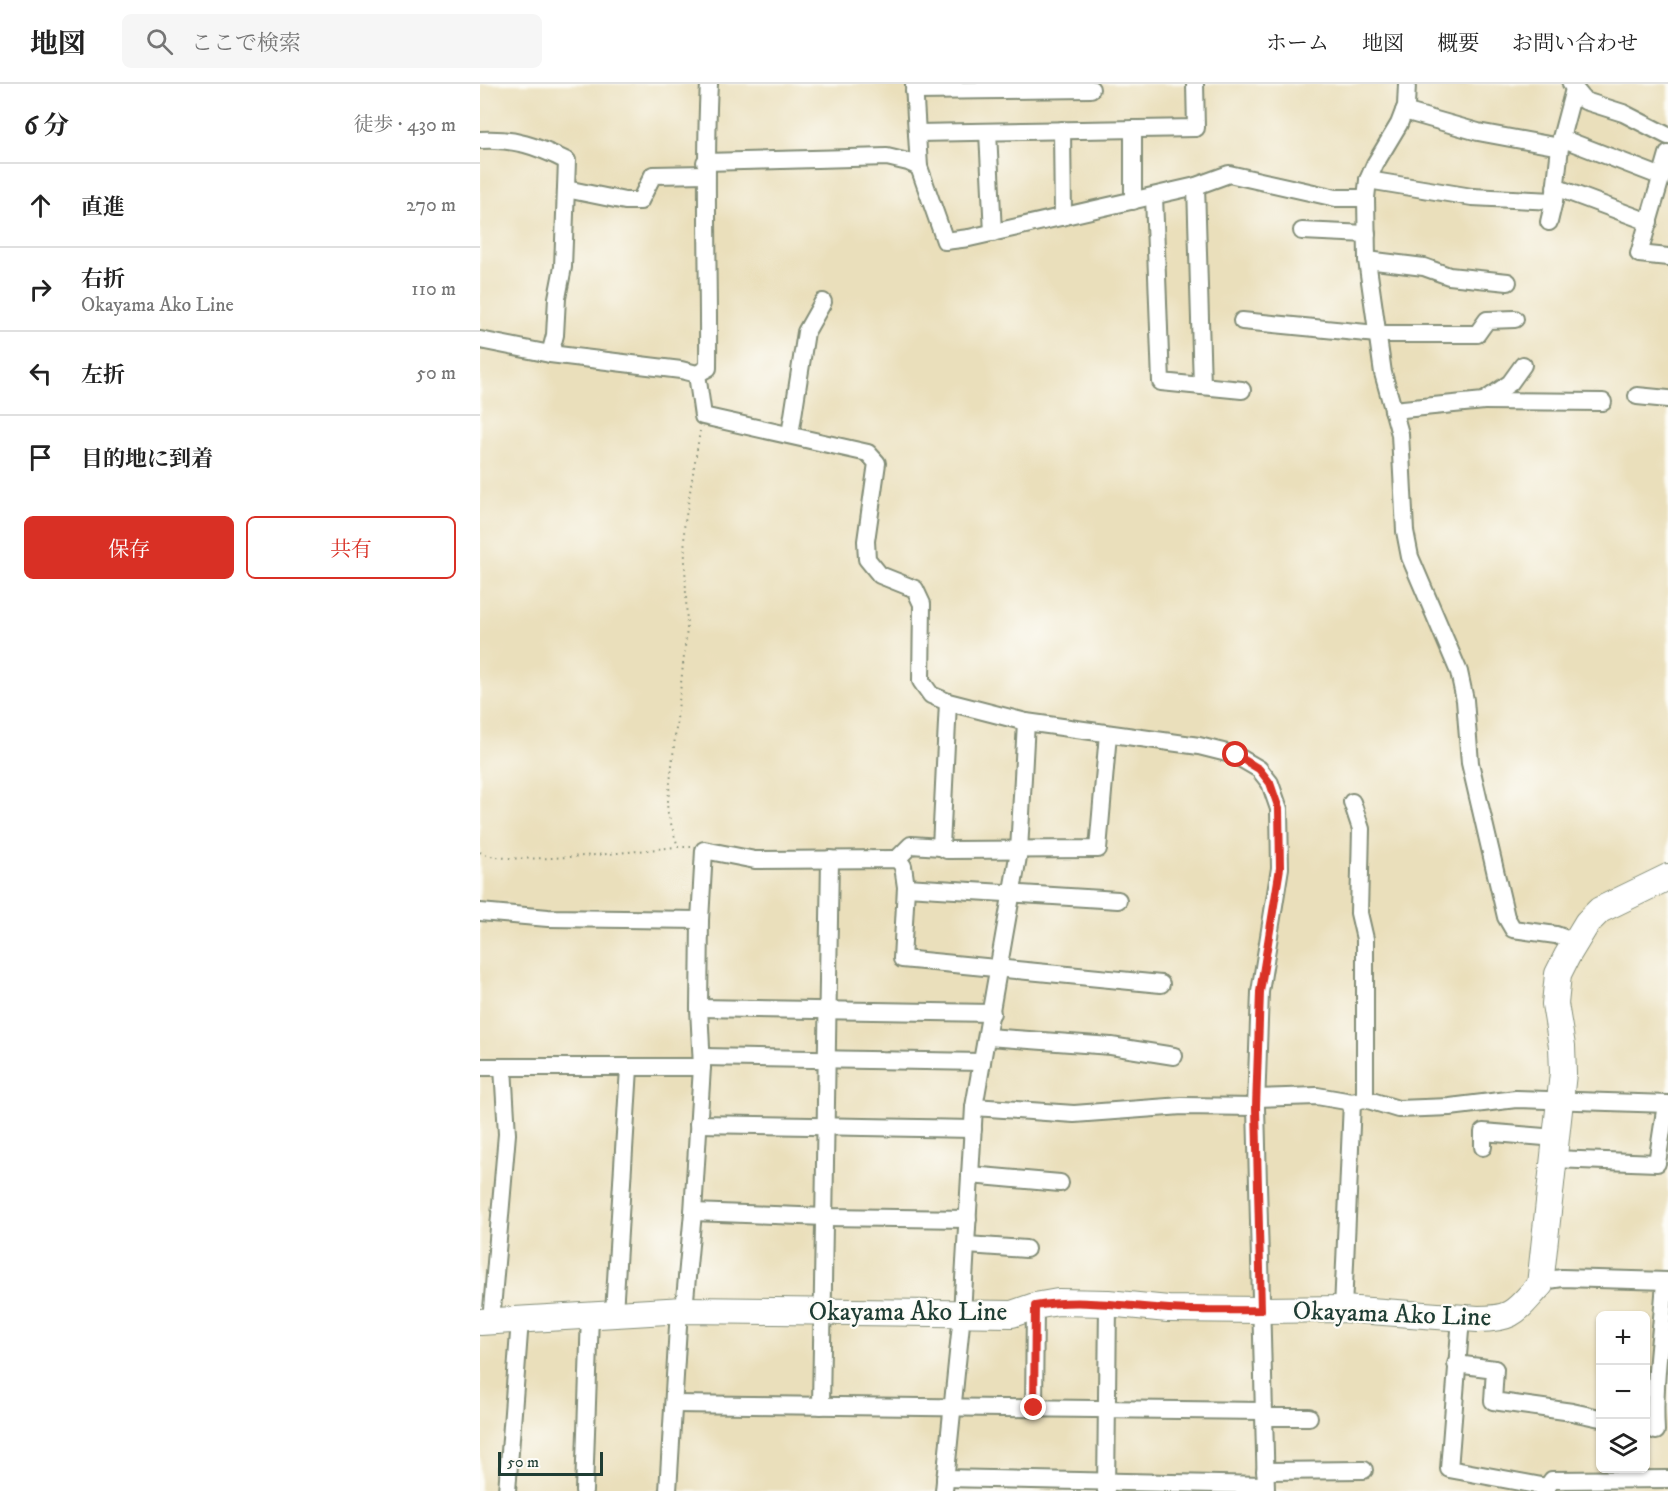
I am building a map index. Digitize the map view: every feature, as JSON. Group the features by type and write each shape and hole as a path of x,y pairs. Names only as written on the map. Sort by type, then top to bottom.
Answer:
{"main road":[{"path":"1540,1285 1563,1073 1562,1046 1555,1004 1558,974 1587,923 1600,910 1668,878"},
{"name":"Okayama Ako Line","path":"485,1322 682,1310 1012,1314 1035,1306 1058,1302 1108,1303 1168,1309 1343,1309 1500,1319 1520,1308 1540,1285"}],"street":[{"path":"480,340 550,354 681,370 697,374 708,368 709,268 705,168 709,84"},
{"path":"917,133 1196,128 1195,84"},
{"path":"1407,84 1406,106 1399,124 1368,180 1366,198 1367,260 1383,373 1400,434 1405,531 1410,557 1459,672 1465,700 1470,763 1506,917 1513,928 1556,935 1575,942"},
{"path":"1091,89 914,87 919,168 945,241 993,233 1133,201 1196,186 1229,174 1336,198 1366,198"},
{"path":"1573,87 1585,101 1623,113 1668,136"},
{"path":"1549,222 1555,194 1560,143 1573,87"},
{"path":"1404,111 1479,132 1560,143 1662,177"},
{"path":"1133,129 1133,201"},
{"path":"1062,130 1062,217"},
{"path":"988,132 993,233"},
{"path":"480,140 519,141 544,149 567,161 563,267 557,298 555,335 550,354"},
{"path":"1668,154 1639,254 1668,257"},
{"path":"566,189 625,201 640,201 653,175 705,168 887,157 908,162 919,168"},
{"path":"1368,180 1472,197 1555,194 1648,222"},
{"path":"1196,186 1202,386"},
{"path":"1154,196 1161,382 1242,390"},
{"path":"1302,231 1367,234"},
{"path":"1367,260 1424,267 1449,276 1508,282"},
{"path":"790,435 806,332 823,302"},
{"path":"1242,321 1377,334 1477,334 1487,320 1515,319"},
{"path":"1484,400 1510,383 1523,365"},
{"path":"697,374 703,416 868,453 877,463 866,541 867,559 880,575 915,589 922,604 921,681 931,695 948,702 1026,722 1198,746 1236,755 1259,769 1270,783 1279,809 1280,868 1260,992 1257,1102 1265,1482"},
{"path":"1637,396 1668,399"},
{"path":"1393,410 1484,400 1604,402"},
{"path":"941,847 948,702"},
{"path":"1026,722 1019,851 974,1107 962,1314 944,1485 1106,1486 1265,1482 1364,1470"},
{"path":"668,1491 682,1310 693,1212 702,1062 699,1008 704,850 755,860 897,859 911,845 941,847 947,850 1098,849 1108,734"},
{"path":"1343,1309 1358,1100 1365,939 1359,913 1361,828 1352,802"},
{"path":"821,1406 830,859"},
{"path":"897,859 903,866 906,887 902,959 1161,984"},
{"path":"906,887 1118,900"},
{"path":"480,912 548,918 700,920"},
{"path":"699,1008 992,1013"},
{"path":"988,1036 1111,1046 1174,1056"},
{"path":"480,1067 629,1068 702,1062 982,1062"},
{"path":"485,1322 507,1134 503,1067"},
{"path":"584,1491 629,1068"},
{"path":"974,1107 1074,1114 1317,1096 1358,1100 1398,1109 1450,1107 1516,1099 1667,1104 1657,1163 1555,1149 1483,1132 1483,1147"},
{"path":"698,1124 973,1129"},
{"path":"970,1175 1060,1183"},
{"path":"693,1212 825,1217 968,1218"},
{"path":"967,1245 1026,1250"},
{"path":"1540,1285 1549,1280 1562,1278 1666,1281 1656,1364 1654,1408 1657,1431"},
{"path":"1106,1486 1108,1303"},
{"path":"1034,1408 1035,1306"},
{"path":"1461,1318 1449,1469 1547,1489 1552,1480 1668,1479"},
{"path":"507,1491 520,1320"},
{"path":"1456,1364 1495,1369 1493,1401 1596,1417"},
{"path":"674,1404 1107,1409 1309,1417"}],"path":[{"path":"678,847 667,810 687,629 684,528 703,416"},
{"path":"480,852 484,855 507,858 571,856 678,847 700,847 704,850"}],"route":[{"path":"1034,1408 1035,1306 1058,1302 1086,1302 1168,1309 1261,1310 1256,1107 1260,992 1280,868 1279,809 1270,783 1259,769 1236,755"}]}
